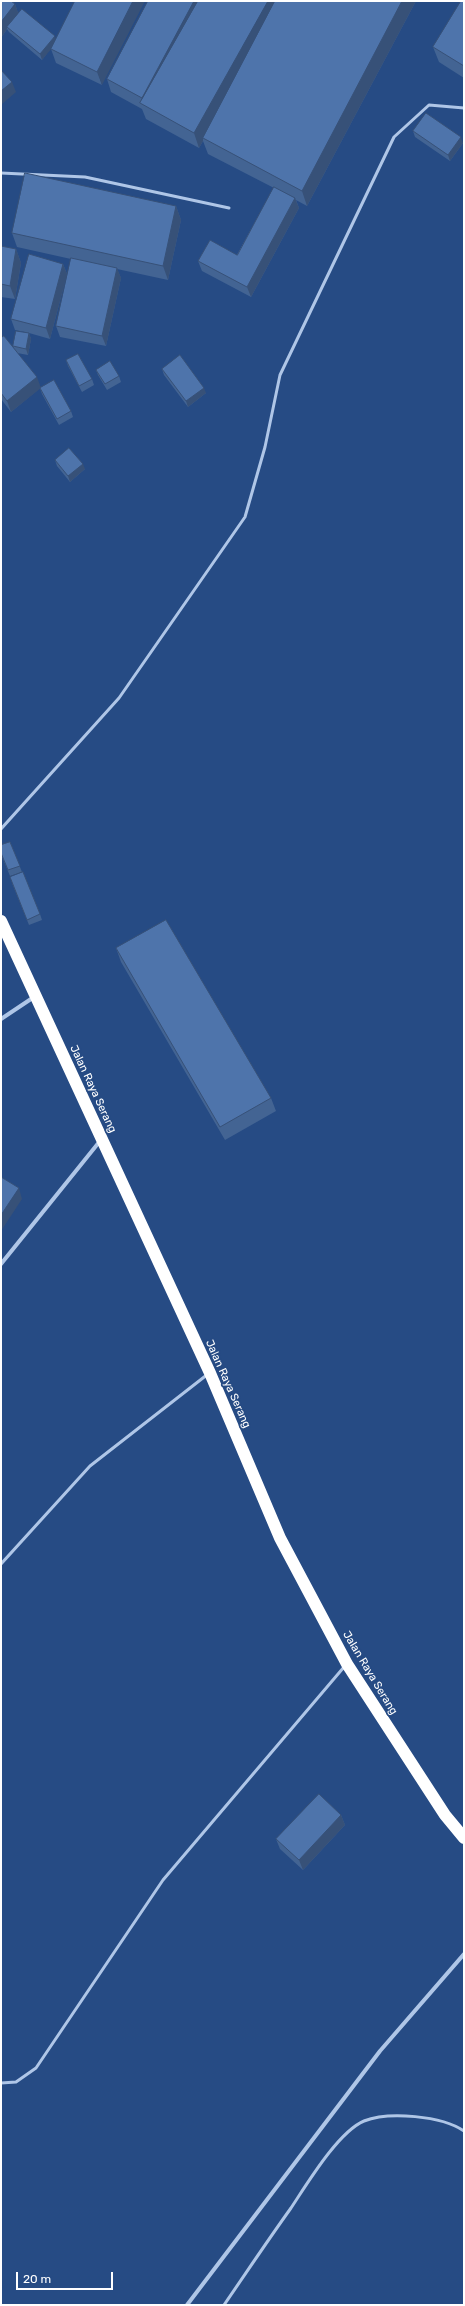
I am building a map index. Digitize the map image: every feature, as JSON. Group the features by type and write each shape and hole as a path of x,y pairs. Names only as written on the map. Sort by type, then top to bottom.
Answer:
{"highway":[{"name":"Jalan Raya Serang","path":"1,921 210,1373 280,1538 347,1664 445,1814 464,1838"}],"street":[{"path":"1,1019 36,996"},
{"path":"1,1264 102,1139"},
{"path":"187,2305 380,2051 464,1954"}],"lane":[{"path":"1,829 119,698 245,517 265,447 280,376 394,137 429,105 464,108"},
{"path":"1,173 85,177 229,208"},
{"path":"1,1564 90,1466 210,1373"},
{"path":"1,2083 16,2082 36,2068 163,1880 347,1664"},
{"path":"224,2305 335,2144 364,2121 391,2115 423,2118 457,2126 464,2131"}],"building":[{"path":"1,1 11,1 15,4 1,22"},
{"path":"75,1 133,1 97,72 51,49"},
{"path":"148,1 194,1 142,98 107,79"},
{"path":"198,1 268,1 194,133 140,103"},
{"path":"275,1 402,1 302,191 203,138"},
{"path":"461,1 464,1 464,66 433,47"},
{"path":"22,9 55,36 40,54 7,27"},
{"path":"1,70 12,82 1,91"},
{"path":"426,113 461,137 448,155 413,131"},
{"path":"25,173 176,206 163,266 12,233"},
{"path":"274,187 295,198 247,287 198,261 210,240 237,255"},
{"path":"1,246 16,249 10,286 1,284"},
{"path":"29,254 63,264 46,328 11,319"},
{"path":"71,258 117,268 102,336 56,326"},
{"path":"16,331 29,333 26,349 13,346"},
{"path":"4,336 37,377 7,401 1,393 1,338"},
{"path":"78,354 92,379 79,386 66,360"},
{"path":"180,355 204,388 186,401 162,369"},
{"path":"110,361 119,376 105,384 96,370"},
{"path":"54,380 71,411 57,419 40,388"},
{"path":"69,448 83,464 68,476 55,460"},
{"path":"10,842 20,866 8,870 1,853 1,845"},
{"path":"23,872 40,914 27,920 10,877"},
{"path":"166,920 271,1098 220,1127 116,948"},
{"path":"1,1177 19,1188 1,1215"},
{"path":"319,1794 341,1815 299,1860 276,1839"}]}
